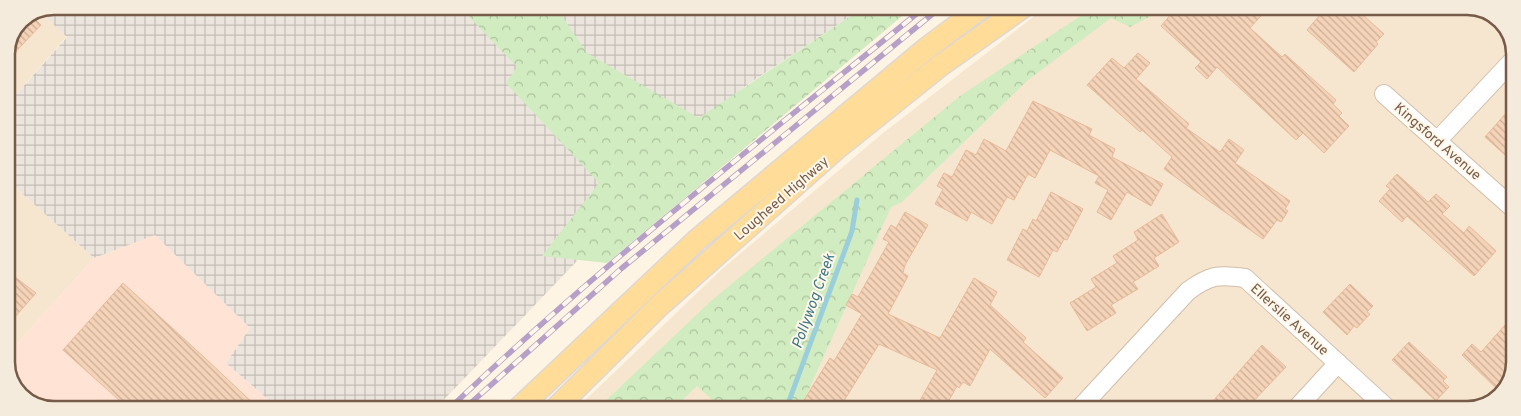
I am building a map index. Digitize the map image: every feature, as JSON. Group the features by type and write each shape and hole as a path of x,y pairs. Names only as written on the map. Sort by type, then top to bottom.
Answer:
{"main road":[{"name":"Lougheed Highway","path":"526,401 697,240 927,48 971,15"},
{"name":"Lougheed Highway","path":"562,401 659,306 836,149 941,64 1011,15"}],"street":[{"path":"1437,141 1506,68"},
{"name":"Kingsford Avenue","path":"1384,94 1506,202"},
{"name":"Ellerslie Avenue","path":"1086,401 1188,291 1207,277 1225,275 1245,278 1379,401"},
{"path":"1303,401 1338,363"}],"shaded area":[{"path":"852,15 744,87 443,401 270,401 226,363 250,328 155,235 94,258 15,187 15,96 67,37 45,16"},
{"path":"1036,15 1477,16 1491,23 1501,34 1506,51 1505,372 1499,384 1491,393 1472,401 584,401 722,269 883,133"},
{"path":"45,16 67,36 15,96 16,46 26,26"},
{"path":"15,187 94,258 15,346"},
{"path":"155,234 250,328 226,363 270,401 54,401 44,400 26,390 17,375 15,346 94,258"}],"green space":[{"path":"468,15 561,15 587,53 699,118 852,15 903,15 607,263 542,256 599,183 506,83 517,67"},
{"path":"1082,15 1153,15 1130,27 1111,18 1028,80 902,202 891,207 804,401 713,401 697,386 681,401 605,401 711,301 960,96"}],"building":[{"path":"1170,15 1262,15 1250,28 1282,57 1285,54 1336,100 1333,104 1342,113 1339,116 1349,126 1324,153 1303,133 1296,140 1217,67 1207,79 1195,68 1201,62 1161,26"},
{"path":"1320,15 1363,15 1384,34 1354,72 1307,30"},
{"path":"36,20 41,25 15,52 18,39 26,26"},
{"path":"1138,53 1150,63 1136,79 1189,124 1186,128 1220,152 1229,139 1244,150 1235,163 1290,201 1285,209 1288,211 1281,222 1277,220 1263,239 1164,169 1172,157 1142,130 1140,132 1087,85 1112,58 1124,68"},
{"path":"1033,101 1092,129 1089,135 1115,149 1112,157 1163,184 1151,206 1127,192 1111,220 1097,212 1108,190 1095,183 1099,176 1050,150 1035,178 1028,174 1014,200 1007,197 992,224 971,212 967,221 935,204 943,189 937,186 944,173 952,177 966,150 976,155 984,139 1006,151"},
{"path":"1506,113 1506,156 1485,137"},
{"path":"1397,174 1428,202 1436,194 1450,206 1442,214 1464,233 1469,226 1496,251 1474,276 1407,216 1402,222 1379,201 1390,189 1386,186"},
{"path":"1051,192 1083,209 1067,240 1064,239 1057,252 1053,250 1039,277 1007,260 1023,229 1027,231 1033,219 1036,221"},
{"path":"905,212 928,225 905,265 903,273 908,276 888,314 940,338 974,278 997,292 990,305 1026,338 1023,342 1063,378 1045,398 990,349 970,386 963,382 959,388 957,386 949,401 920,401 937,370 879,344 844,401 803,401 830,358 834,361 862,314 846,305 852,294 858,297 889,242 883,239 891,225 896,228"},
{"path":"1162,214 1179,242 1154,258 1159,266 1133,282 1138,289 1111,305 1116,313 1087,331 1070,303 1096,287 1091,279 1117,263 1113,256 1138,240 1134,232"},
{"path":"15,277 36,293 15,317"},
{"path":"123,283 251,401 120,401 63,350"},
{"path":"1350,284 1373,306 1367,312 1370,314 1357,328 1354,326 1347,335 1323,312"},
{"path":"1506,324 1505,372 1496,388 1462,355 1472,344 1481,352"},
{"path":"1409,342 1447,377 1443,381 1449,387 1436,401 1392,360"},
{"path":"1262,345 1286,367 1254,401 1213,401"}],"waterway":[{"name":"Pollywog Creek","path":"789,401 852,231 857,200"}],"railway":[{"path":"458,401 564,304 623,254 915,15"},
{"path":"473,401 622,268 931,15"}]}
